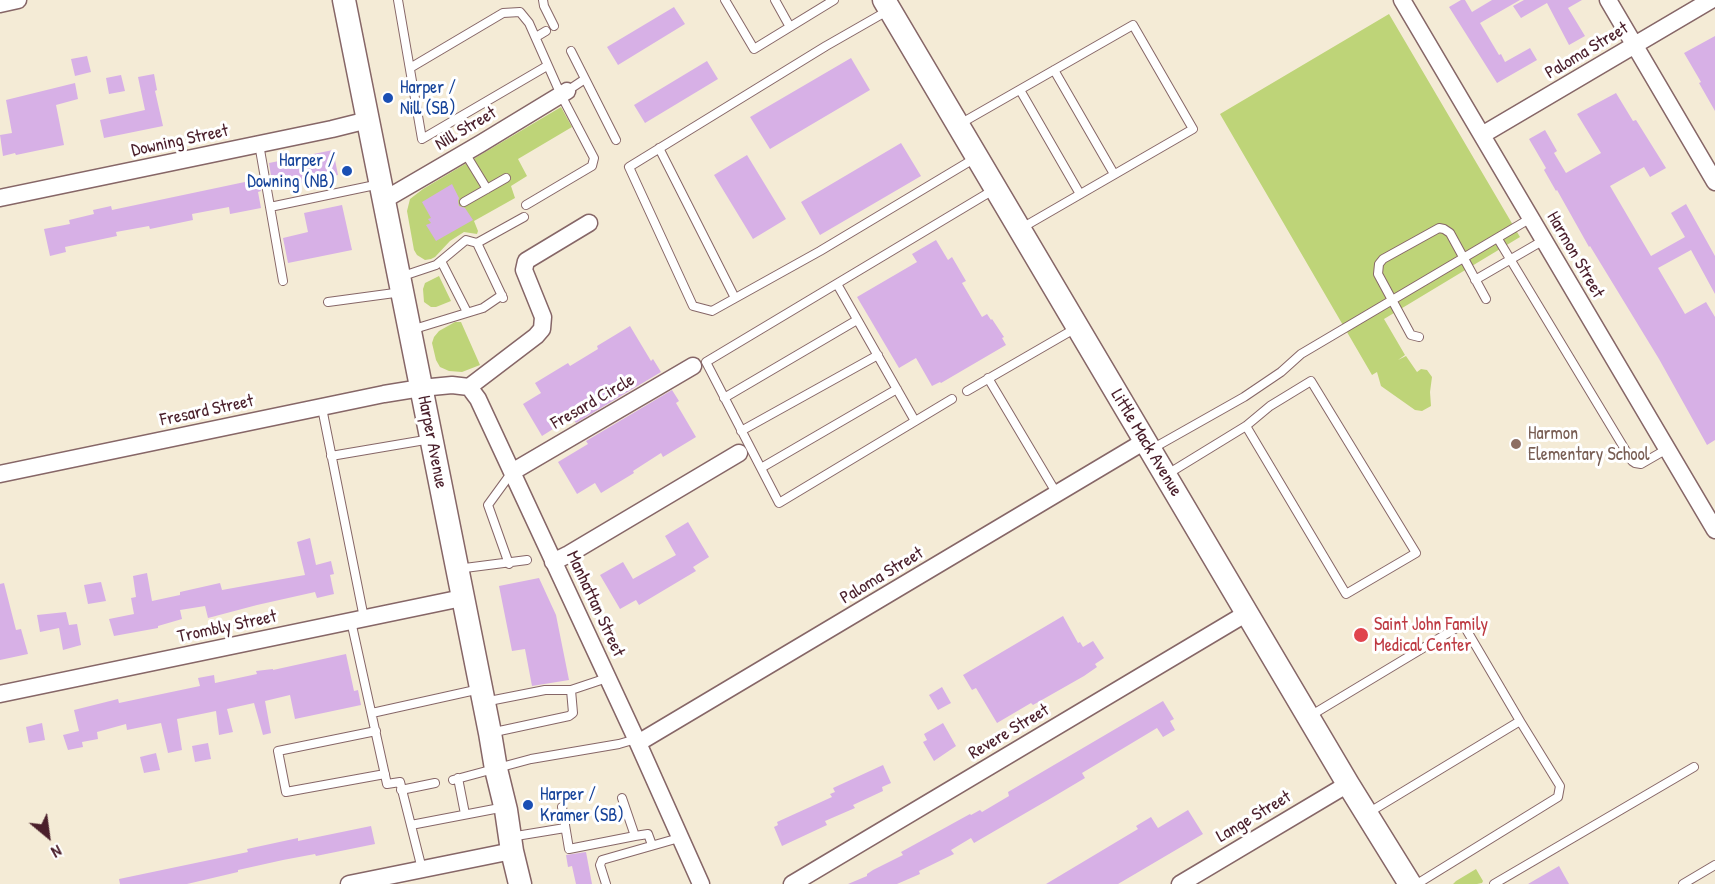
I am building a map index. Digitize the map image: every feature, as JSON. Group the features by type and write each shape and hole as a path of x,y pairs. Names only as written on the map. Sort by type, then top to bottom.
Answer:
{"main road":[{"name":"Harper Avenue","path":"344,0 520,884"},
{"name":"Little Mack Avenue","path":"886,5 1308,717 1410,884"}],"street":[{"path":"0,4 18,0"},
{"name":"Harmon Street","path":"1402,0 1715,530"},
{"path":"1608,0 1715,182"},
{"name":"Paloma Street","path":"1482,135 1711,0"},
{"name":"Nill Street","path":"382,192 465,153 564,93"},
{"name":"Downing Street","path":"0,198 368,120"},
{"path":"421,388 469,387 536,336 542,329 543,317 524,270 526,261 589,223"},
{"name":"Fresard Circle","path":"512,472 699,364"},
{"name":"Manhattan Street","path":"469,387 478,399 512,472 637,741 700,884"},
{"name":"Fresard Street","path":"0,474 421,388"},
{"name":"Paloma Street","path":"637,741 1057,494 1148,446"},
{"path":"553,562 739,453"},
{"name":"Trombly Street","path":"0,694 462,598"},
{"name":"Revere Street","path":"792,884 1247,613"},
{"name":"Lange Street","path":"1180,884 1348,784"},
{"path":"349,884 422,869 511,844"}],"lane":[{"path":"398,0 422,139 547,66"},
{"path":"536,37 550,29 543,0"},
{"path":"725,0 754,49 834,0"},
{"path":"775,0 790,27"},
{"path":"886,5 826,46 629,167 693,306 712,311 820,251 977,157"},
{"path":"410,68 503,13 520,12 529,23 547,66 564,93 594,158 592,166 526,205"},
{"path":"958,125 1133,25 1193,129 1019,229"},
{"path":"571,51 616,140"},
{"path":"1054,70 1114,174"},
{"path":"564,93 585,79"},
{"path":"1020,90 1080,194"},
{"path":"259,144 284,281"},
{"path":"659,148 735,298"},
{"path":"465,153 487,189"},
{"path":"464,202 506,178"},
{"path":"952,399 778,503 724,398 699,364 995,189"},
{"path":"270,207 382,192"},
{"path":"328,302 401,285 436,265 466,240 477,243 524,217"},
{"path":"1148,446 1244,397 1281,372 1301,354 1531,218"},
{"path":"1419,337 1411,335 1378,274 1379,264 1383,259 1439,228 1450,233 1486,300"},
{"path":"1498,239 1632,460 1641,464 1667,449"},
{"path":"1475,280 1544,240"},
{"path":"410,331 483,308 503,297 477,243"},
{"path":"441,261 467,312"},
{"path":"837,284 915,421"},
{"path":"724,398 857,320"},
{"path":"967,392 1078,327"},
{"path":"741,431 878,355"},
{"path":"988,378 1057,494"},
{"path":"1166,476 1246,426 1270,406 1311,381 1416,553 1346,594 1246,426"},
{"path":"760,468 897,389"},
{"path":"322,408 332,456 372,713 387,784 400,782 422,869"},
{"path":"332,456 431,439"},
{"path":"509,564 488,505 512,472"},
{"path":"457,569 527,561"},
{"path":"1308,717 1463,624 1560,786 1558,797 1417,884"},
{"path":"372,713 482,696 571,690 607,678"},
{"path":"490,733 569,716 573,713 571,690"},
{"path":"1367,813 1520,721"},
{"path":"376,730 278,751 286,792 385,774"},
{"path":"465,814 455,779 531,759 637,741"},
{"path":"1494,884 1694,767"},
{"path":"402,790 435,783"},
{"path":"622,798 635,836"},
{"path":"411,825 505,807"},
{"path":"562,807 569,849 648,834 652,845"},
{"path":"511,844 565,828"},
{"path":"606,884 600,865 602,860 679,838"},
{"path":"1683,884 1715,865"}],"green space":[{"path":"1389,14 1520,237 1384,319 1405,355 1398,360 1406,356 1417,372 1421,369 1427,370 1432,377 1431,406 1422,411 1415,410 1381,386 1377,372 1372,375 1220,114"},
{"path":"561,107 572,127 518,159 527,176 511,186 515,198 474,221 477,234 464,232 450,241 431,259 425,260 417,255 414,250 407,211 410,199"},
{"path":"439,276 451,301 431,307 424,302 423,289 425,283"},
{"path":"455,322 461,322 480,365 462,372 449,371 440,367 432,343 439,331"},
{"path":"1476,869 1482,883 1453,884 1456,881"}],"building":[{"path":"1465,0 1472,12 1492,0 1520,0 1480,23 1505,62 1530,48 1537,60 1497,83 1449,7"},
{"path":"1524,0 1582,0 1568,8 1585,36 1569,45 1547,3 1521,18 1513,6"},
{"path":"674,7 685,24 618,65 607,47"},
{"path":"1715,36 1715,111 1684,53"},
{"path":"87,56 91,72 75,76 71,59"},
{"path":"851,58 870,90 770,149 750,117"},
{"path":"707,61 718,79 645,123 634,105"},
{"path":"154,74 157,90 155,91 163,126 104,138 100,120 145,110 138,77"},
{"path":"121,75 125,91 109,94 106,78"},
{"path":"75,83 78,99 56,105 64,145 3,156 0,135 12,133 6,100"},
{"path":"1616,93 1666,168 1650,177 1644,167 1610,186 1651,256 1685,237 1671,213 1686,204 1715,256 1715,294 1691,250 1658,268 1685,314 1706,302 1715,317 1715,440 1707,445 1659,359 1556,191 1529,139 1545,130 1557,151 1554,153 1566,173 1601,153 1577,114"},
{"path":"901,143 921,176 820,235 801,202"},
{"path":"333,150 338,175 273,189 269,163"},
{"path":"747,155 786,219 753,239 714,175"},
{"path":"259,179 261,191 258,192 261,208 230,214 229,207 192,214 193,220 150,229 149,226 116,232 117,236 65,247 66,252 50,256 44,229 70,224 69,220 94,214 93,210 111,206 112,210"},
{"path":"452,184 459,198 459,206 465,208 473,220 436,241 426,225 431,223 428,219 431,218 422,202"},
{"path":"342,205 352,250 288,263 283,238 308,232 304,213"},
{"path":"936,240 948,260 952,257 966,281 962,283 982,317 987,314 992,319 1004,337 1002,338 1006,345 932,386 916,358 899,368 857,297 917,262 912,254"},
{"path":"630,326 651,361 653,359 661,372 576,423 572,417 542,436 523,404 541,393 535,383 568,363 570,366"},
{"path":"672,390 679,401 676,403 696,437 663,457 661,453 601,493 595,483 577,494 558,462 588,444 586,441"},
{"path":"688,522 709,557 693,567 696,571 639,605 636,600 620,609 600,575 623,562 633,579 676,555 665,536"},
{"path":"310,538 316,565 331,561 334,574 330,575 334,594 317,598 315,592 208,618 205,606 180,610 182,619 158,626 158,628 114,636 109,619 134,614 131,598 136,597 133,576 147,573 152,601 220,583 222,590 305,575 297,542"},
{"path":"539,578 556,615 569,680 532,686 525,649 512,651 499,586"},
{"path":"101,582 106,601 88,604 84,585"},
{"path":"4,583 16,630 21,629 28,654 0,660 0,584"},
{"path":"66,612 69,625 77,624 81,645 63,650 59,628 40,632 37,615"},
{"path":"1063,616 1078,643 1080,642 1083,647 1093,641 1104,658 1095,664 1097,667 1084,676 997,723 976,688 972,690 963,675"},
{"path":"346,654 354,691 358,690 361,705 295,719 290,695 265,701 271,733 263,735 254,703 227,709 233,732 219,735 216,711 177,719 182,750 168,753 161,723 127,730 126,724 97,732 98,739 82,742 83,747 68,750 63,735 79,731 74,710 118,699 119,703 200,686 198,678 214,675 215,683 257,674 256,671 273,670"},
{"path":"942,687 951,703 938,710 929,695"},
{"path":"1163,701 1174,719 1170,721 1175,730 1163,737 1157,728 1082,773 1085,778 974,843 971,838 951,850 954,854 919,871 920,874 897,884 848,884 867,876 873,870 903,855 901,852 970,814 980,810 982,812 1009,796 1008,792"},
{"path":"42,723 45,740 29,743 26,727"},
{"path":"943,723 956,746 934,761 923,742 927,740 924,734"},
{"path":"208,743 211,759 195,762 192,746"},
{"path":"156,753 160,770 144,773 140,757"},
{"path":"883,765 891,783 882,787 883,791 853,805 855,808 825,821 827,825 782,846 774,827 778,825 777,822 832,797 830,794 835,792 833,788"},
{"path":"1188,810 1203,834 1118,884 1046,884 1138,829 1136,826 1151,817 1158,828"},
{"path":"371,826 375,844 283,860 187,884 120,884 119,879 248,852 247,849"},
{"path":"586,852 592,884 576,884 572,866 568,867 566,855"},
{"path":"1559,866 1569,884 1528,884"}],"place":[{"name":"Harper / Nill (SB)","path":"388,98"},
{"name":"Harper / Downing (NB)","path":"347,171"},
{"name":"Harmon Elementary School","path":"1516,444"},
{"name":"Saint John Family Medical Center","path":"1361,635"},
{"name":"Harper / Kramer (SB)","path":"528,805"}]}
